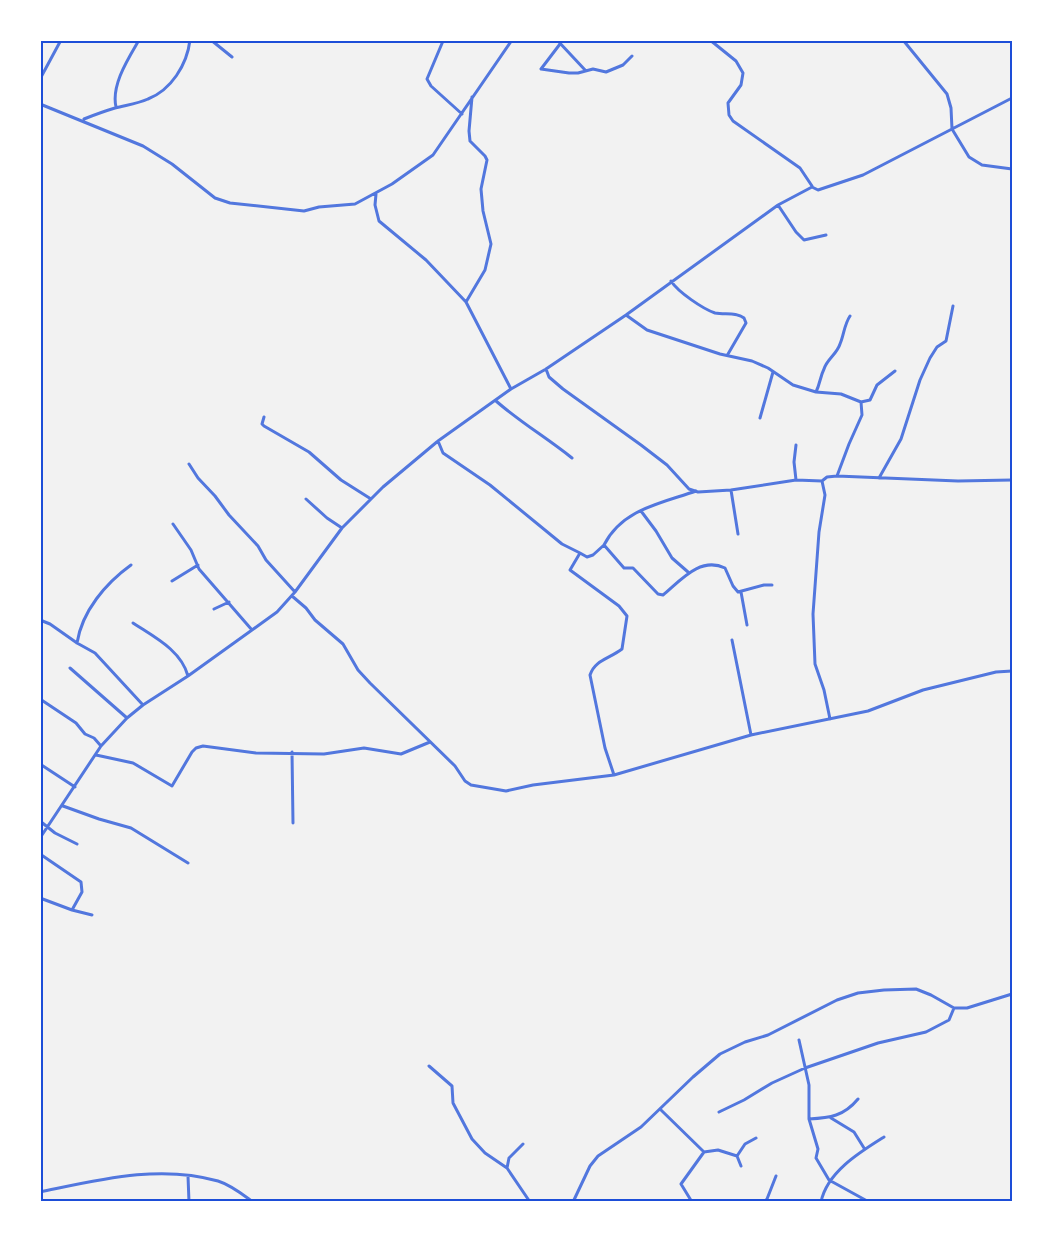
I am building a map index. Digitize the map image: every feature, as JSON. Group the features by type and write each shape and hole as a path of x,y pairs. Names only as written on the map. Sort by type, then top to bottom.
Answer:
{"street":[{"path":"40,79 61,40"},
{"path":"116,107 115,97 120,76 139,40"},
{"path":"82,120 116,107 149,99 164,90 180,72 189,55 190,40"},
{"path":"211,40 232,57"},
{"path":"40,104 142,146 172,164 215,198 230,203 304,211 355,204 376,194 433,155 512,40"},
{"path":"710,40 736,61 743,73 741,85 728,103 729,116 800,168 812,187 818,190 863,175 1012,98"},
{"path":"903,40 947,94 951,108 952,129 969,157 975,162 996,168 1012,169"},
{"path":"443,41 428,79 431,86 462,114"},
{"path":"586,71 558,42 541,69 578,74 594,69 606,72 613,70 632,56"},
{"path":"466,302 485,270 491,244 483,211 481,189 487,160 470,141 472,96"},
{"path":"40,838 101,746 128,718 143,705 188,676 277,612 292,596 342,528 371,499 438,441 511,389 546,369 626,315 778,205 812,187"},
{"path":"376,194 375,205 379,221 426,260 466,302 511,389"},
{"path":"778,205 804,240 826,235"},
{"path":"671,281 683,294 708,309 714,312 740,315 744,318 746,323 728,354"},
{"path":"878,478 901,439 920,380 930,358 937,347 946,340 953,306"},
{"path":"626,315 647,330 720,354 753,361 792,385 816,392 841,394 861,402 870,400 876,385 895,371"},
{"path":"816,392 821,383 823,369 840,346 846,322 850,316"},
{"path":"546,369 549,377 563,389 642,445 667,465 689,489 698,492"},
{"path":"760,418 774,372"},
{"path":"496,401 514,416 546,436 572,458"},
{"path":"837,476 862,416 861,402"},
{"path":"264,417 262,424 264,426 309,452 341,480 371,499"},
{"path":"438,441 443,453 490,485 562,544 587,556 593,555 603,545 612,530 641,511 660,501 698,492 731,490 796,480 822,481 827,477 837,476 1012,480"},
{"path":"796,445 794,462 796,480"},
{"path":"189,464 198,478 295,592"},
{"path":"822,481 825,495 819,532 813,614 815,664 824,690 830,719"},
{"path":"731,490 735,501 738,534"},
{"path":"306,499 342,528"},
{"path":"641,511 672,558 688,572"},
{"path":"173,524 210,583 252,630"},
{"path":"603,545 618,564 624,568 633,568 658,594 663,595 688,572 718,565 725,568 738,592 772,585"},
{"path":"580,553 570,570 619,606 627,616 622,650 598,662 590,675 605,748 614,775"},
{"path":"77,643 88,614 105,586 131,565"},
{"path":"172,581 198,565"},
{"path":"741,592 747,625"},
{"path":"292,596 343,644 364,676 455,766 465,781 480,788 506,791 532,785 614,775 751,735 868,711 933,687 996,672 1012,671"},
{"path":"214,609 229,602"},
{"path":"40,620 95,653 143,705"},
{"path":"133,623 173,651 188,676"},
{"path":"732,640 751,735"},
{"path":"70,668 128,718"},
{"path":"40,699 76,723 85,734 94,738 101,746"},
{"path":"95,755 133,763 172,786 192,752 203,746 256,753 324,754 364,748 401,754 430,742"},
{"path":"292,752 293,823"},
{"path":"40,764 75,787"},
{"path":"63,806 131,828 188,863"},
{"path":"40,821 77,844"},
{"path":"40,854 81,882 81,892 72,910"},
{"path":"40,898 92,915"},
{"path":"573,1202 590,1166 598,1156 641,1127 720,1054 745,1042 768,1035 837,1000 867,992 916,989 954,1008 967,1008 1012,994"},
{"path":"719,1112 805,1068 878,1043 926,1032 949,1020 954,1008"},
{"path":"799,1040 809,1085 809,1119 818,1149 816,1158 829,1180 869,1202"},
{"path":"429,1066 452,1086 453,1103 472,1139 485,1153 507,1168 530,1202"},
{"path":"809,1119 831,1118 849,1109 858,1099"},
{"path":"661,1110 704,1152"},
{"path":"831,1118 854,1132 865,1149"},
{"path":"821,1202 829,1180 865,1149 884,1137"},
{"path":"737,1156 745,1144 756,1138"},
{"path":"507,1168 509,1158 523,1144"},
{"path":"692,1202 681,1184 704,1152 718,1149 737,1156 741,1166"},
{"path":"40,1192 136,1174 188,1176 218,1181 253,1202"},
{"path":"188,1176 189,1202"},
{"path":"764,1202 776,1176"}]}
